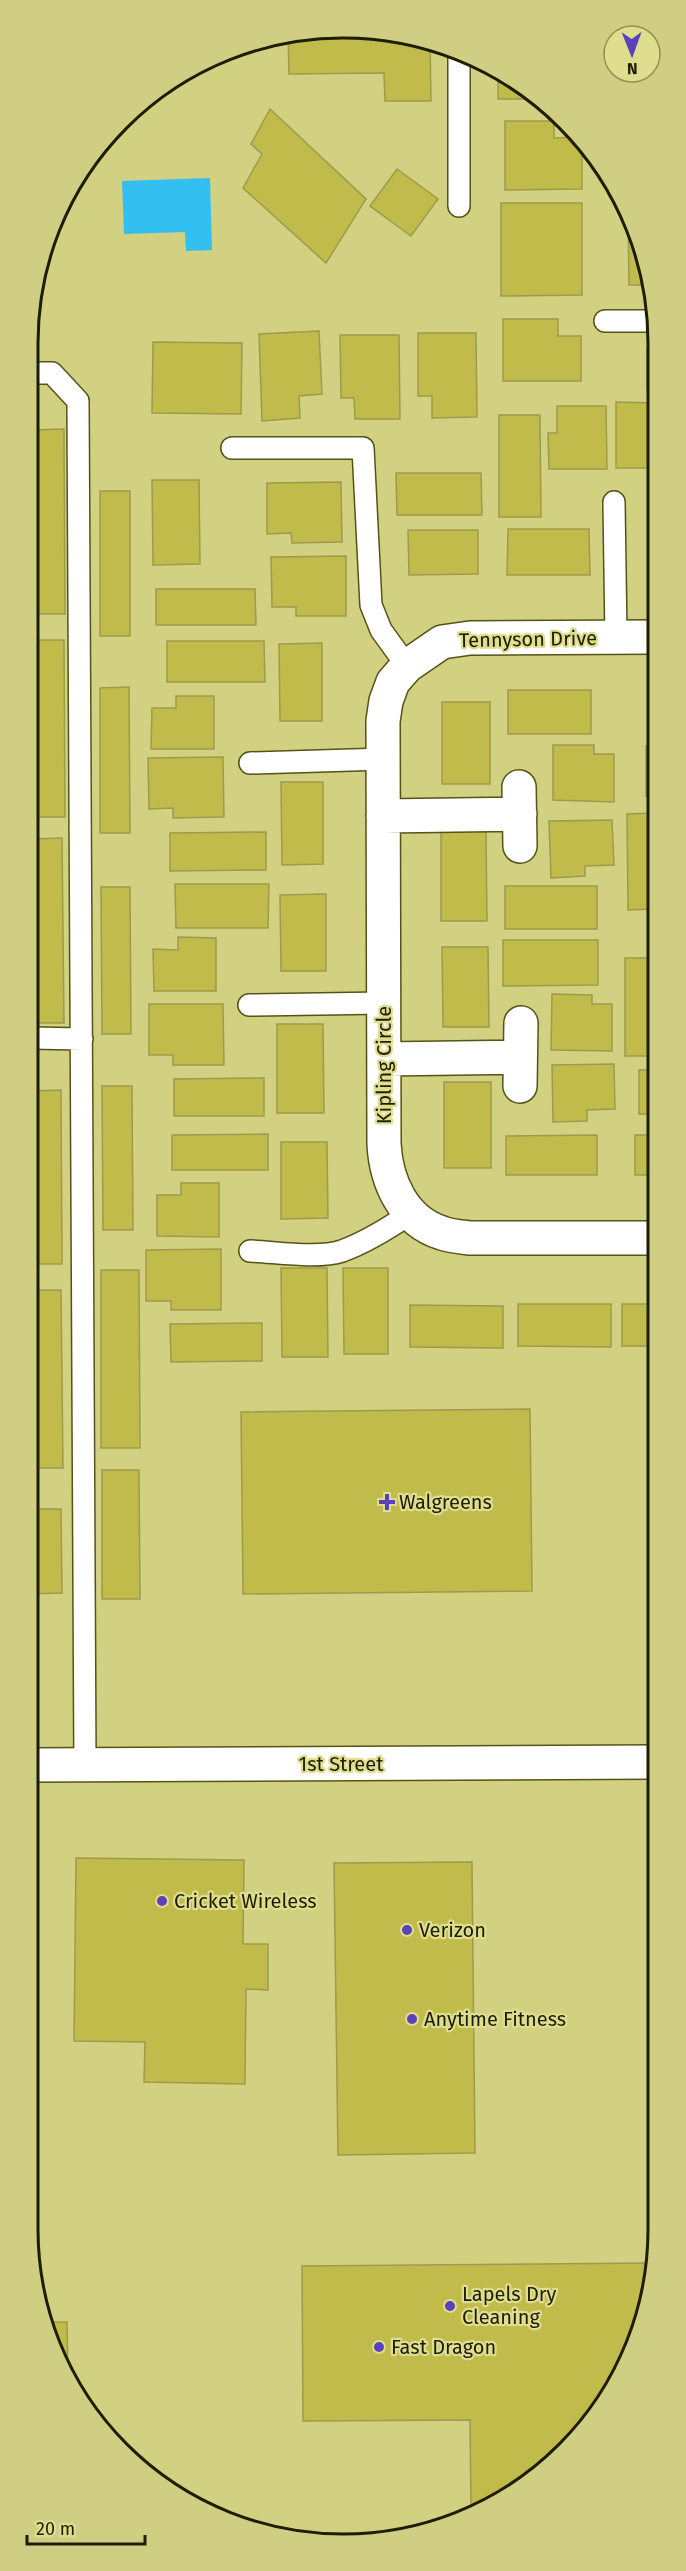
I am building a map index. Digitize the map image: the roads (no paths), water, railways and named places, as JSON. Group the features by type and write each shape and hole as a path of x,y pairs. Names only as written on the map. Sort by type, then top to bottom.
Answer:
{"street":[{"name":"Tennyson Drive","path":"407,666 442,642 470,638 648,637"},
{"name":"Kipling Circle","path":"407,666 393,682 386,701 384,759 385,1161 390,1181 411,1213 422,1223 441,1233 470,1238 648,1238"},
{"path":"384,816 520,801 520,846"},
{"path":"384,1059 520,1072 521,1023"},
{"name":"1st Street","path":"38,1765 648,1762"}],"lane":[{"path":"459,61 459,206"},
{"path":"605,321 648,321"},
{"path":"38,373 51,373 78,401 85,1766"},
{"path":"232,448 363,448 371,605 381,630 407,666"},
{"path":"614,502 616,638"},
{"path":"250,762 384,759"},
{"path":"249,1005 384,1003"},
{"path":"38,1038 82,1039"},
{"path":"250,1251 340,1252 379,1235 411,1213"}],"water":[{"path":"210,178 212,250 186,251 185,232 124,234 122,181"}],"place":[{"name":"Walgreens","path":"387,1502"},
{"name":"Cricket Wireless","path":"162,1901"},
{"name":"Verizon","path":"407,1930"},
{"name":"Anytime Fitness","path":"412,2019"},
{"name":"Lapels Dry Cleaning","path":"450,2306"},
{"name":"Fast Dragon","path":"379,2347"}]}
